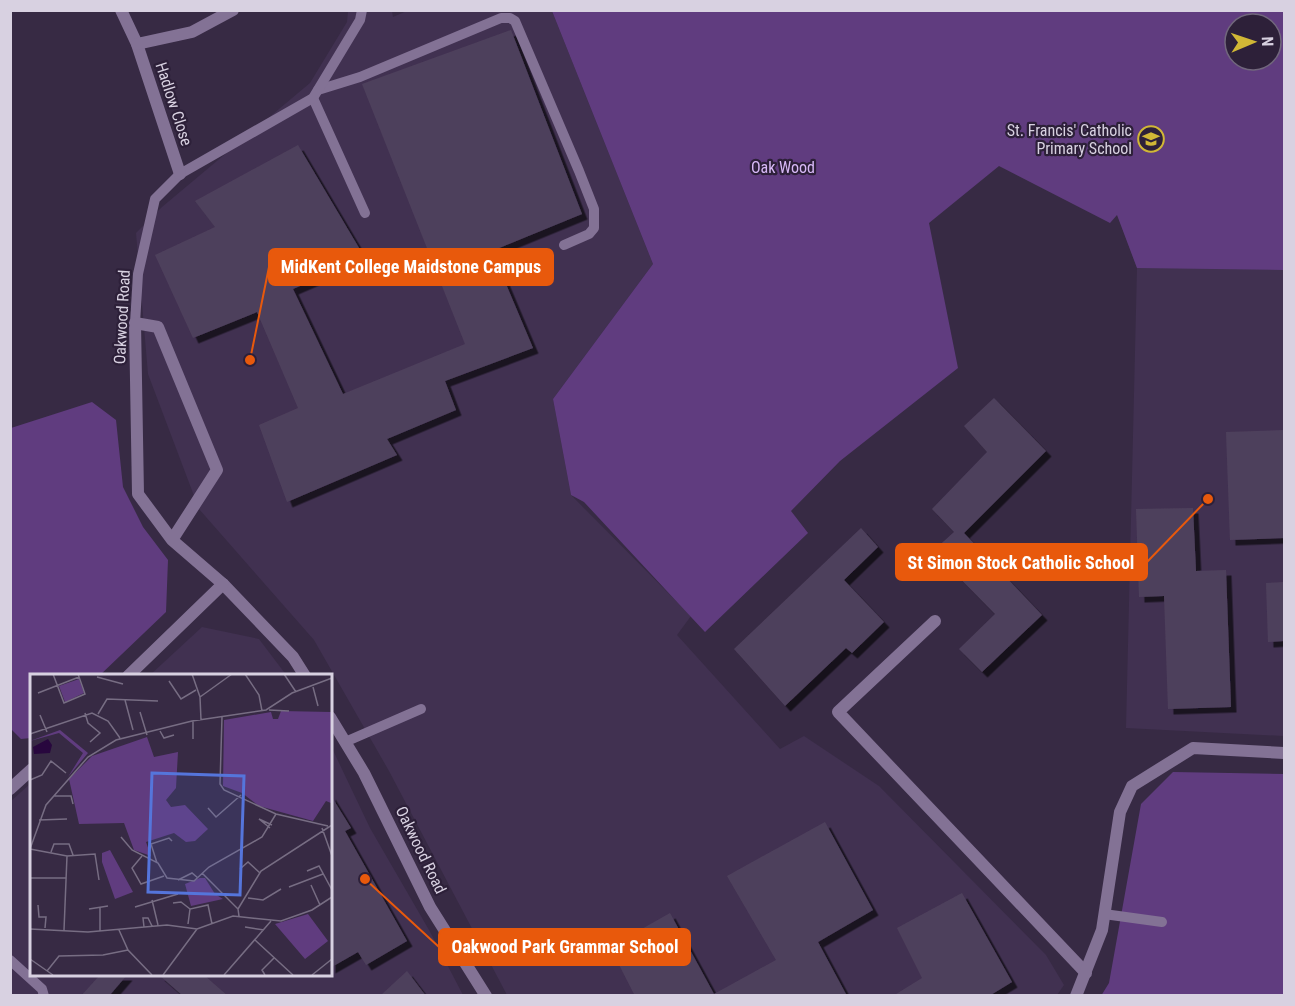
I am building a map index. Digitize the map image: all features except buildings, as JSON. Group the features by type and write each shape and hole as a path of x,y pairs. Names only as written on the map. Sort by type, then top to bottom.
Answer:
{"street":[{"name":"Hadlow Close","path":"121,10 138,44 180,174"},
{"name":"Hadlow Close","path":"138,44 192,32 233,10"},
{"path":"135,323 158,327 217,470 172,540"},
{"name":"Oakwood Road","path":"135,323 138,494 172,540 223,584 293,657 304,674"},
{"path":"130,674 223,584"},
{"path":"935,621 838,712 1086,973"},
{"name":"Oakwood Road","path":"332,720 364,773 430,907 486,996"},
{"path":"1076,996 1102,930 1120,812 1132,786 1193,748 1284,753"},
{"path":"10,789 30,771"}],"lane":[{"name":"Oakwood Road","path":"135,323 138,273 155,199 180,174 315,94 360,20 362,10"},
{"path":"365,213 315,94 501,18 510,18 515,21 594,209 594,228 589,234 564,245"},
{"path":"345,742 421,709"},
{"path":"1104,914 1162,922"},
{"path":"10,960 42,990 44,996"}],"shaded area":[{"path":"409,10 552,11 653,264 553,399 571,495 691,616 677,635 780,749 804,736 879,786 1046,955 1064,985 1057,995 507,995 389,771 314,640 199,509 148,374 136,233 162,207 310,83 347,22 348,11 392,11 393,17"},
{"path":"1284,11 1284,736 1126,728 1137,268 1110,195 924,83 1223,23 1223,72 1283,72 1283,12 1279,12"},
{"path":"202,627 259,639 285,674 151,674"},
{"path":"332,748 370,828 429,930 463,995 11,995 10,802 30,784 30,976 332,976"}],"green space":[{"name":"Oak Wood","path":"552,11 1284,11 1284,270 1137,268 1117,215 1110,223 999,166 929,223 958,368 840,461 791,511 808,533 705,632 584,502 571,495 553,399 653,264"},
{"path":"92,402 116,420 123,487 143,527 168,560 166,612 101,674 30,674 30,738 21,739 12,730 10,721 11,428"},
{"path":"1173,772 1284,774 1284,995 1101,996 1109,983 1141,804"}],"place":[{"name":"St. Francis' Catholic Primary School","path":"1151,139"},
{"name":"MidKent College Maidstone Campus","path":"250,360"},
{"name":"St Simon Stock Catholic School","path":"1208,499"},
{"name":"Oakwood Park Grammar School","path":"365,879"}]}
